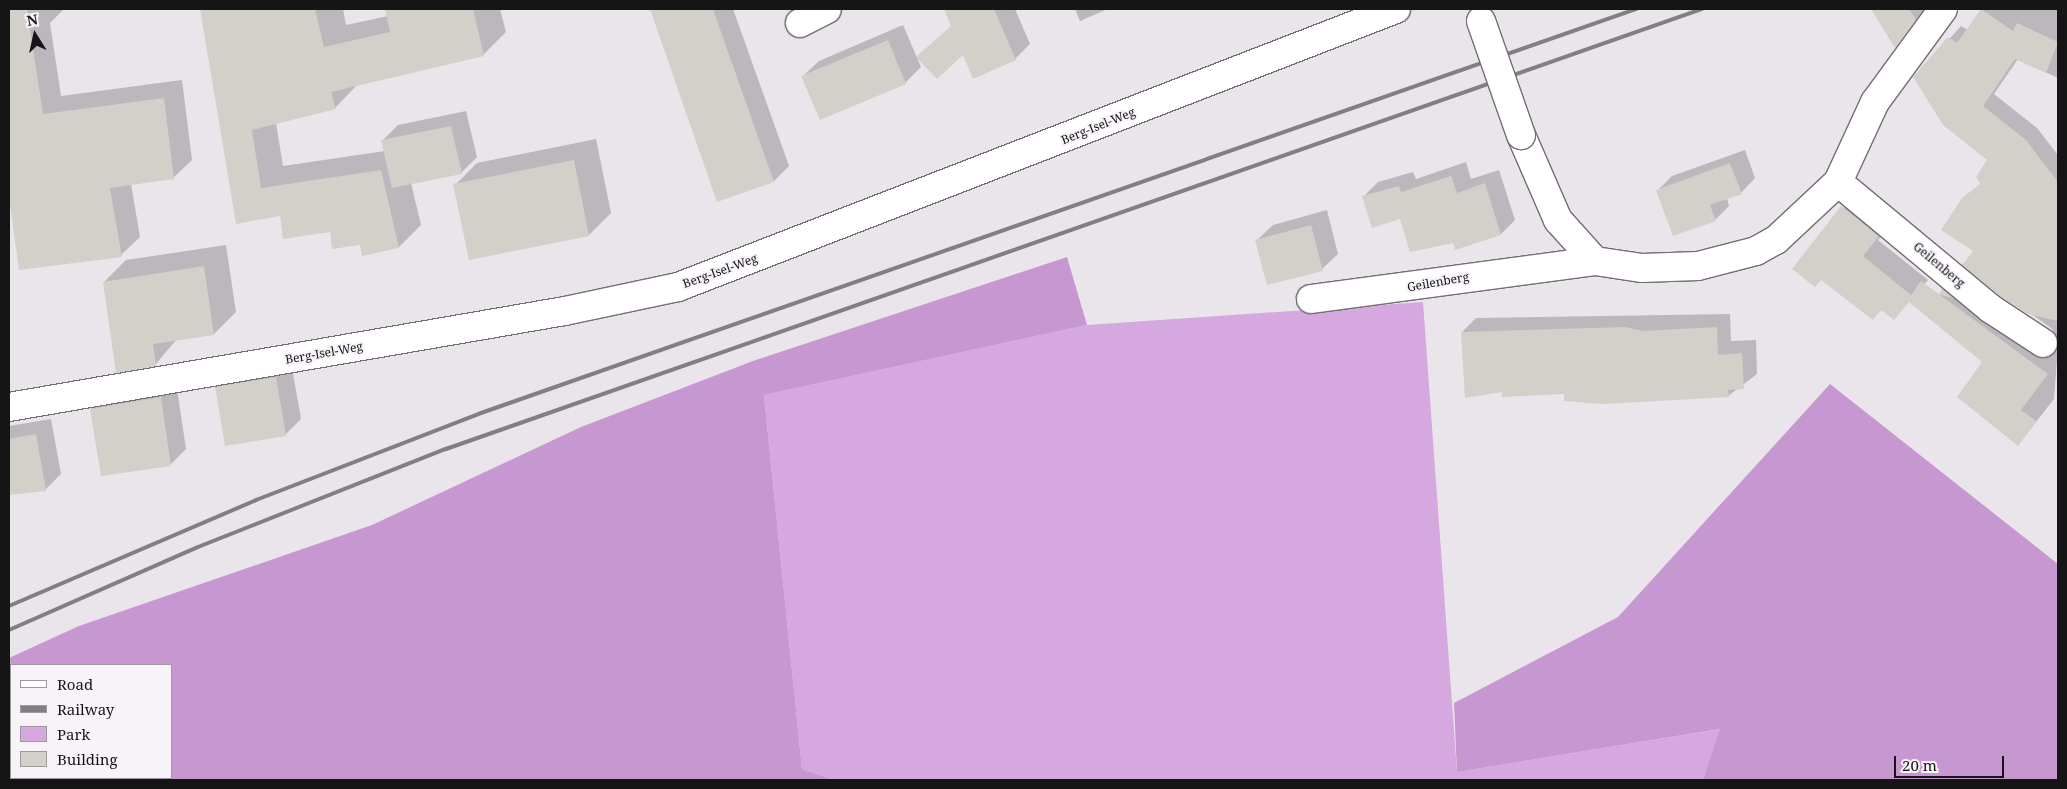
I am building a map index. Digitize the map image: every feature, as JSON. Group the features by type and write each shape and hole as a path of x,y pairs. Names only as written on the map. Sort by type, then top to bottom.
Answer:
{"street":[{"path":"800,23 827,9"},
{"name":"Berg-Isel-Weg","path":"9,407 584,307 678,287 1396,9"},
{"name":"Geilenberg","path":"1311,299 1380,293 1452,277 1543,271 1595,261 1642,268 1698,266 1756,251 1776,240 1838,182 1875,102 1943,9"},
{"path":"1479,15 1521,136 1558,220 1595,261"},
{"name":"Geilenberg","path":"1838,182 1991,309 2043,343"}],"green space":[{"path":"1423,302 1457,772 1721,729 1703,780 834,780 802,769 764,395 1087,325"}],"shaded area":[{"path":"1067,257 1087,325 764,395 802,769 834,780 9,780 9,658 79,626 372,525 581,427 753,361"},
{"path":"1830,384 2058,564 2058,780 1703,780 1720,729 1457,772 1454,703 1618,617"}],"building":[{"path":"9,9 27,9 43,114 164,98 174,179 110,188 122,257 19,270 9,197"},
{"path":"200,9 315,9 324,47 390,32 385,9 473,9 484,56 331,92 336,109 252,130 261,188 381,170 399,248 362,256 360,245 332,249 330,232 283,239 280,216 236,224"},
{"path":"650,9 713,9 774,182 717,202"},
{"path":"944,9 994,9 1016,60 973,79 963,55 937,79 916,57 951,26"},
{"path":"1871,9 1909,9 1916,20 1895,48"},
{"path":"1981,9 2013,31 2017,23 2058,42 2046,73 2015,59 1983,106 2026,140 2058,182 2058,321 2028,314 2000,296 1962,265 1973,251 1941,230 1962,198 1980,184 1976,177 1987,160 1943,125 1913,77 1948,37 1957,43"},
{"path":"888,40 906,84 820,120 801,76"},
{"path":"451,126 462,174 392,188 381,140"},
{"path":"574,160 589,236 469,260 453,184"},
{"path":"1730,163 1742,194 1710,205 1716,221 1673,236 1656,190"},
{"path":"1451,176 1457,193 1485,183 1501,235 1455,250 1453,243 1410,252 1400,219 1372,228 1362,196 1399,186 1401,192"},
{"path":"1841,206 1879,236 1863,256 1911,295 1921,281 1939,294 1942,289 1953,298 1940,295 2048,374 2021,410 2036,421 2018,446 1957,397 1982,362 1909,302 1894,320 1881,310 1873,320 1821,280 1815,287 1792,269"},
{"path":"1311,225 1323,271 1267,285 1255,240"},
{"path":"204,266 214,335 153,344 156,366 116,373 103,282"},
{"path":"1626,327 1642,331 1717,327 1718,355 1742,353 1744,389 1728,390 1729,397 1602,404 1564,401 1564,394 1502,397 1502,392 1465,398 1461,332"},
{"path":"276,377 286,436 225,446 215,387"},
{"path":"161,397 171,466 101,476 90,409"},
{"path":"36,434 46,491 9,495 9,439"}],"railway":[{"path":"9,606 256,500 481,413 1636,9"},
{"path":"9,630 198,547 446,449 1702,9"}]}
